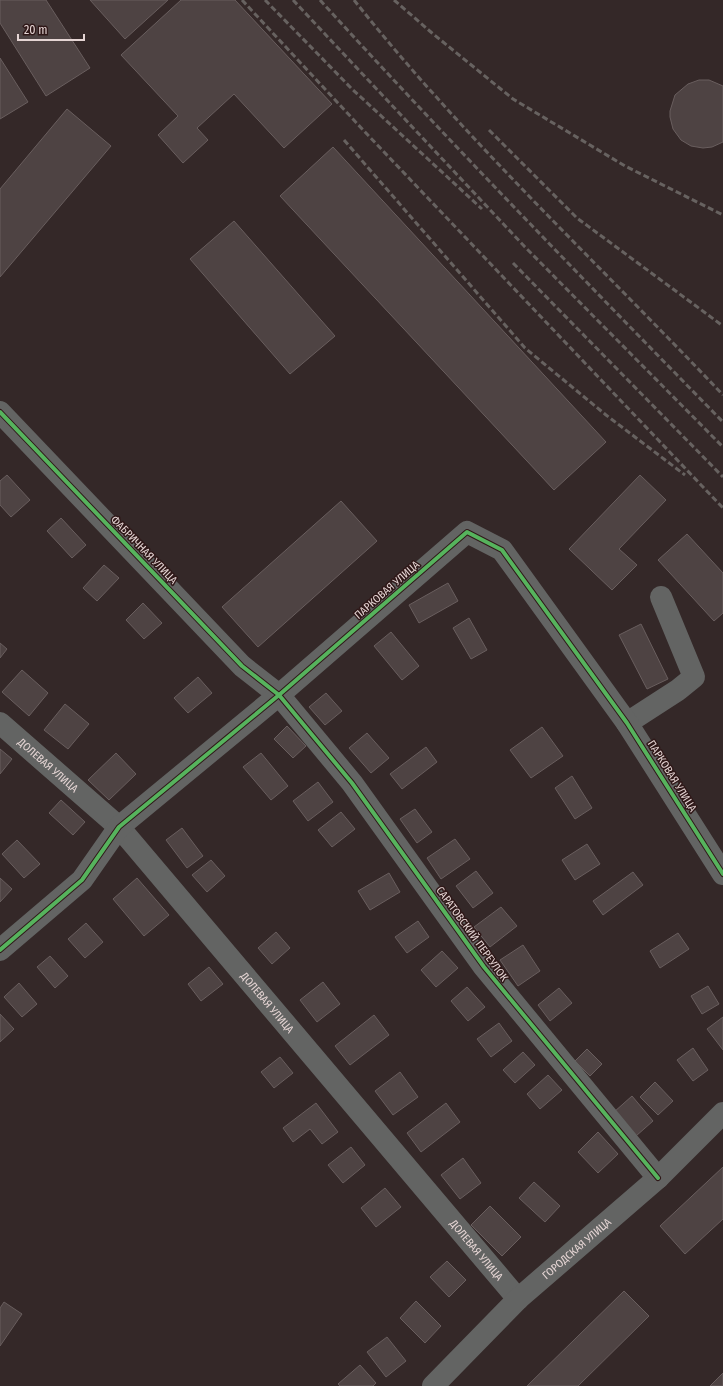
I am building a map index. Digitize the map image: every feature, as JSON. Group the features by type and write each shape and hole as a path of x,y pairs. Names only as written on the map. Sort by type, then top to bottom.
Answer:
{"street":[{"name":"ФАБРИЧНАЯ УЛИЦА","path":"0,412 242,666 279,695"},
{"name":"ПАРКОВАЯ УЛИЦА","path":"0,950 82,880 119,827 279,695 467,532 502,550 627,723 723,874"},
{"path":"627,723 678,690 694,677 661,597"},
{"name":"САРАТОВСКИЙ ПЕРЕУЛОК","path":"279,695 352,782 484,967 658,1178"},
{"name":"ДОЛЕВАЯ УЛИЦА","path":"0,723 119,827 518,1299"},
{"name":"ГОРОДСКАЯ УЛИЦА","path":"433,1386 518,1299 658,1178 723,1113"}],"building":[{"path":"0,0 46,0 90,68 46,96 0,23"},
{"path":"90,0 168,0 125,39"},
{"path":"181,0 235,0 332,104 284,148 234,94 197,128 208,140 183,163 158,135 178,116 121,55"},
{"path":"0,58 28,102 0,119"},
{"path":"699,80 709,80 723,86 723,142 712,147 703,148 691,146 681,140 673,129 670,117 670,111 675,95 688,84"},
{"path":"67,109 111,146 0,277 0,189"},
{"path":"333,147 606,442 554,490 280,196"},
{"path":"234,221 335,336 290,374 190,259"},
{"path":"7,475 30,500 11,517 0,505 0,481"},
{"path":"640,475 666,500 619,549 637,565 612,590 569,549"},
{"path":"341,501 377,541 258,647 222,607"},
{"path":"61,518 86,545 72,558 47,531"},
{"path":"687,534 723,573 723,613 714,621 658,560"},
{"path":"104,565 119,578 97,601 83,588"},
{"path":"448,583 458,601 419,623 409,605"},
{"path":"143,603 162,623 144,639 126,620"},
{"path":"469,618 487,650 471,659 453,628"},
{"path":"641,624 668,679 647,689 619,635"},
{"path":"391,632 419,666 402,680 374,646"},
{"path":"0,643 7,649 0,658"},
{"path":"22,670 48,693 29,716 2,692"},
{"path":"198,677 212,693 188,713 174,698"},
{"path":"326,693 342,711 325,725 309,707"},
{"path":"65,704 89,724 68,749 44,730"},
{"path":"287,726 306,746 293,758 274,739"},
{"path":"542,727 563,756 531,778 510,750"},
{"path":"367,733 389,758 371,773 349,748"},
{"path":"426,747 437,762 402,789 390,774"},
{"path":"0,749 12,759 0,774"},
{"path":"116,753 136,774 109,800 88,780"},
{"path":"261,753 288,786 271,800 243,767"},
{"path":"572,776 592,808 575,819 555,788"},
{"path":"318,782 333,802 308,821 293,801"},
{"path":"61,800 85,822 73,835 49,813"},
{"path":"415,809 432,832 417,843 400,819"},
{"path":"341,812 355,829 332,847 318,830"},
{"path":"182,828 203,856 187,868 166,840"},
{"path":"455,839 470,859 441,879 427,858"},
{"path":"17,840 40,864 24,878 2,854"},
{"path":"587,844 600,864 575,880 562,860"},
{"path":"211,860 225,876 207,892 192,875"},
{"path":"476,871 493,893 473,908 456,886"},
{"path":"633,872 643,885 603,915 593,901"},
{"path":"389,873 400,892 370,910 358,891"},
{"path":"0,878 12,889 0,902"},
{"path":"137,878 169,915 144,936 113,899"},
{"path":"501,907 517,926 490,947 474,927"},
{"path":"418,921 429,937 407,953 395,937"},
{"path":"86,923 103,942 85,958 68,939"},
{"path":"276,932 290,948 272,964 258,948"},
{"path":"678,933 689,949 660,968 650,951"},
{"path":"523,945 540,971 518,986 500,960"},
{"path":"442,951 458,968 436,987 421,970"},
{"path":"50,956 68,976 55,988 37,967"},
{"path":"209,967 223,984 201,1001 188,984"},
{"path":"323,982 340,1004 317,1022 300,1000"},
{"path":"19,983 37,1004 22,1017 4,997"},
{"path":"708,986 719,1004 702,1014 691,996"},
{"path":"467,987 485,1007 468,1021 451,1001"},
{"path":"559,988 572,1003 550,1021 538,1005"},
{"path":"0,1014 14,1029 0,1042"},
{"path":"374,1015 389,1035 350,1065 335,1046"},
{"path":"723,1017 723,1050 707,1029"},
{"path":"499,1023 512,1041 491,1057 477,1039"},
{"path":"693,1048 708,1070 693,1081 677,1060"},
{"path":"587,1049 602,1064 590,1076 575,1061"},
{"path":"523,1052 535,1065 515,1083 503,1070"},
{"path":"280,1057 293,1073 274,1088 261,1072"},
{"path":"400,1072 418,1097 393,1115 375,1091"},
{"path":"548,1075 562,1090 540,1109 527,1094"},
{"path":"655,1082 673,1101 658,1115 640,1097"},
{"path":"632,1096 653,1121 636,1136 614,1112"},
{"path":"316,1103 338,1132 322,1144 310,1129 293,1142 283,1128"},
{"path":"446,1103 460,1122 421,1152 407,1133"},
{"path":"598,1132 618,1154 598,1173 578,1152"},
{"path":"351,1147 365,1165 343,1183 328,1165"},
{"path":"463,1158 481,1183 460,1199 441,1175"},
{"path":"723,1167 723,1219 685,1254 660,1226"},
{"path":"534,1182 560,1206 545,1222 519,1198"},
{"path":"385,1188 401,1207 376,1227 361,1208"},
{"path":"490,1206 521,1237 502,1256 471,1225"},
{"path":"447,1261 466,1280 449,1297 430,1277"},
{"path":"624,1291 649,1316 578,1386 527,1386"},
{"path":"416,1301 441,1326 425,1343 400,1318"},
{"path":"4,1302 22,1314 0,1346 0,1308"},
{"path":"387,1337 406,1361 386,1377 367,1352"},
{"path":"360,1365 376,1383 373,1386 340,1386 338,1384"},
{"path":"723,1373 723,1386 710,1386"}],"railway":[{"path":"242,0 365,132 723,508"},
{"path":"265,0 352,89 482,209"},
{"path":"293,0 525,247 723,447"},
{"path":"320,0 469,160 723,422"},
{"path":"354,0 441,103 723,395"},
{"path":"394,0 513,99 625,166 723,215"},
{"path":"489,130 577,218 723,326"},
{"path":"344,140 525,348 606,415 685,475"},
{"path":"513,263 723,477"}],"cycle path":[{"path":"0,412 242,666 279,695 352,783 484,967 658,1178"},
{"path":"0,950 82,880 119,827 279,695 467,532 502,550 627,723 723,874"}]}
